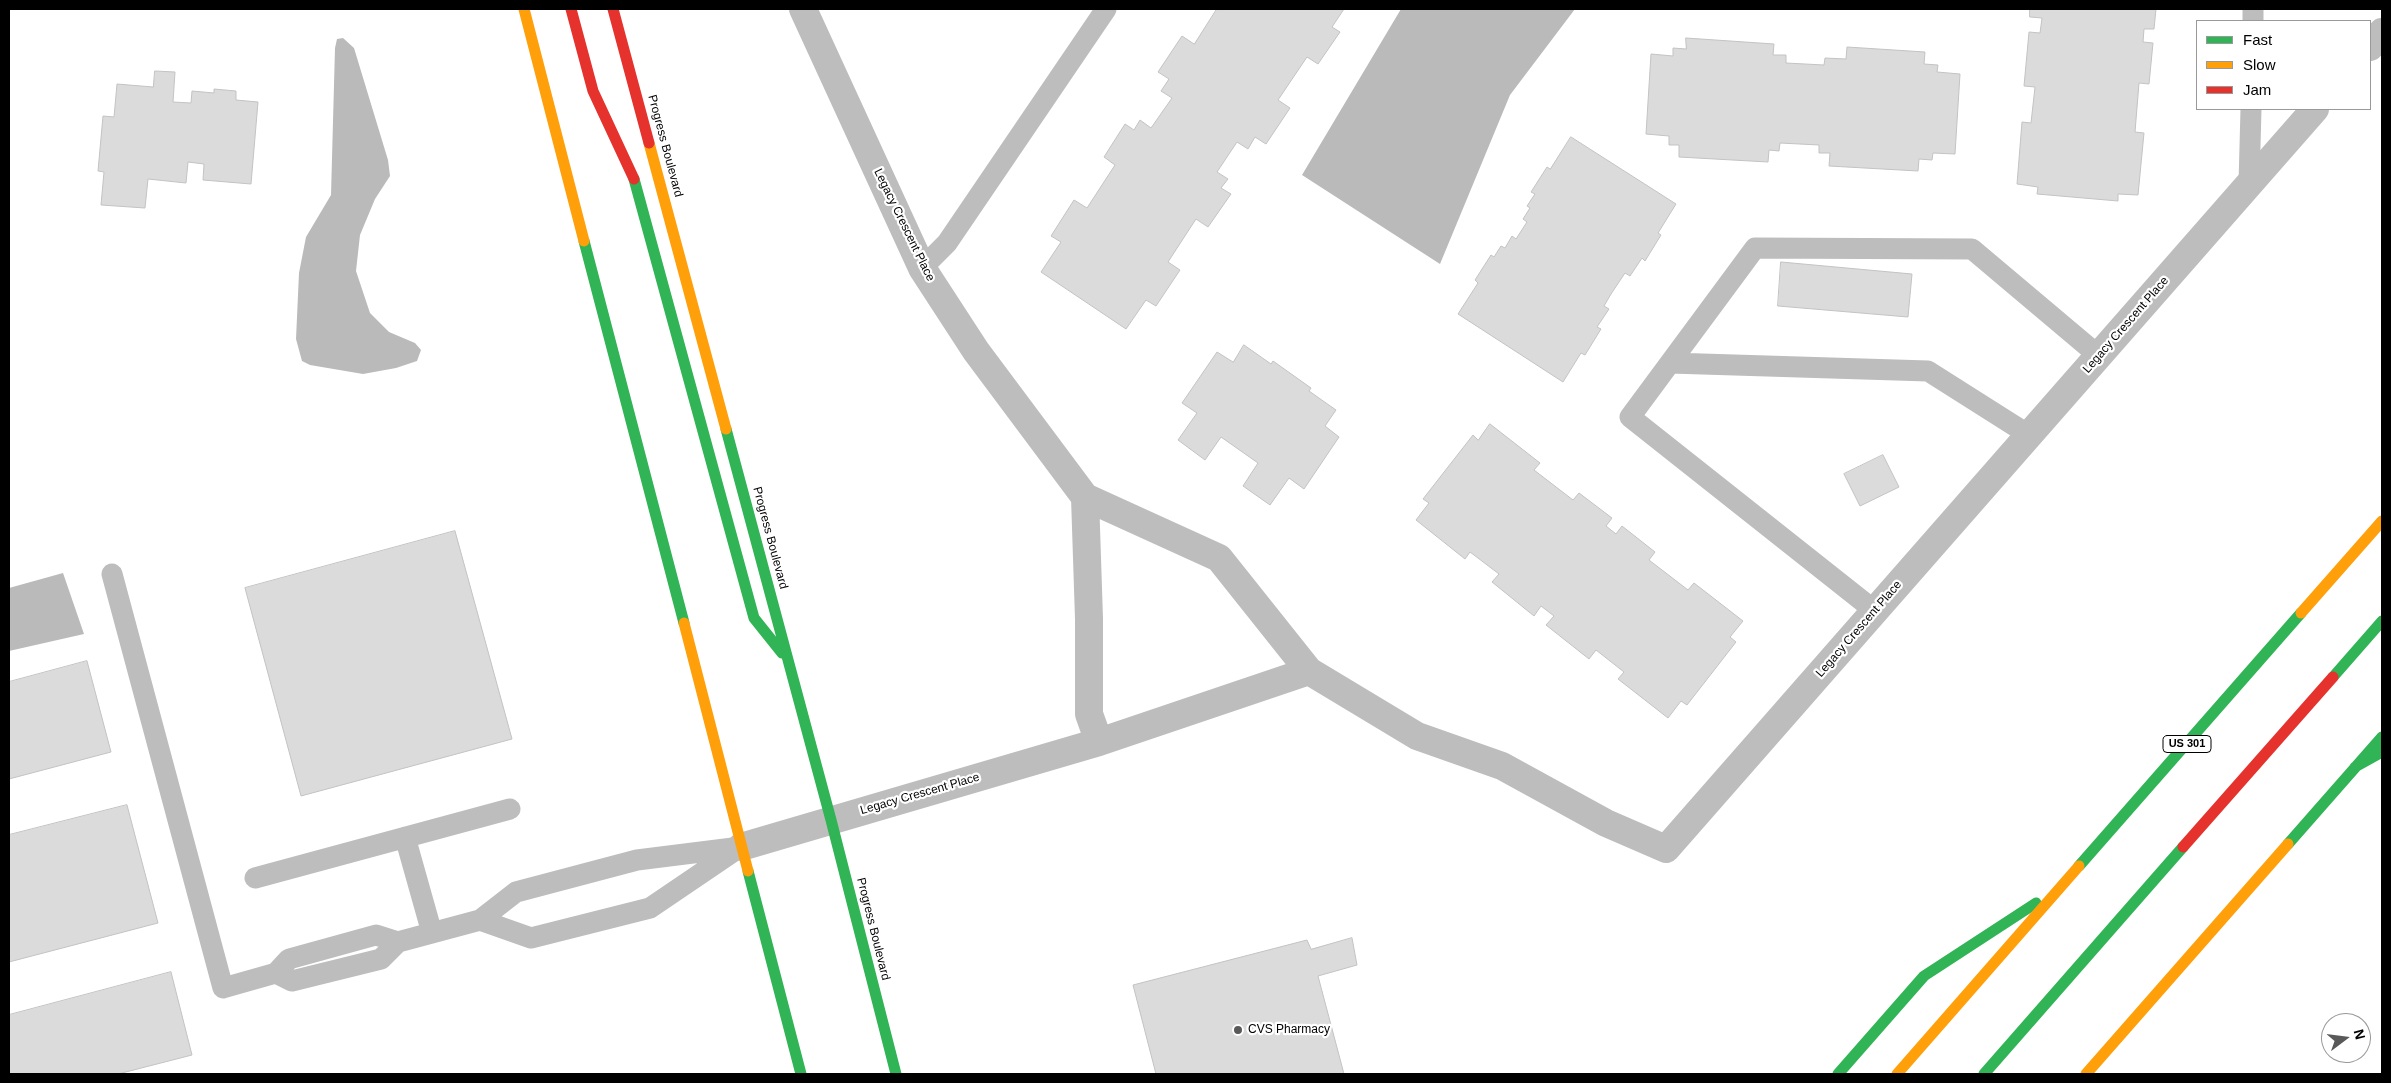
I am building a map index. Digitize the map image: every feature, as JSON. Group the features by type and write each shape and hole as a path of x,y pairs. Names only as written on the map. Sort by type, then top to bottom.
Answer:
{"main road":[{"path":"524,9 801,1074"},
{"path":"571,9 593,91 633,174 754,618 789,662"},
{"name":"Progress Boulevard","path":"613,9 831,820 896,1074"},
{"name":"US 301","path":"1897,1074 2382,521"},
{"path":"1984,1074 2382,621"},
{"path":"2086,1074 2382,737"},
{"path":"2355,768 2382,752"},
{"path":"1838,1074 1924,976 2066,882"}],"street":[{"name":"Legacy Crescent Place","path":"803,9 922,268 976,351 1085,498 1219,558 1309,671 1417,736 1502,766 1606,823 1666,849 2315,110"},
{"path":"2371,46 2382,32"},
{"path":"1085,498 1089,619 1089,714 1099,742"},
{"name":"Legacy Crescent Place","path":"741,847 1099,742 1309,671"}],"lane":[{"path":"922,268 946,243 1106,9"},
{"path":"2250,184 2251,110"},
{"path":"1875,611 1630,416 1755,248 1972,249 2099,356"},
{"path":"1670,363 1928,371 2029,435"},
{"path":"112,574 223,988 276,973 289,959 376,935 398,942 480,920 516,892 637,860 741,847"},
{"path":"255,878 510,809"},
{"path":"405,837 432,933"},
{"path":"480,920 531,938 650,908 741,847"}],"shaded area":[{"path":"1401,9 1575,9 1510,95 1440,264 1302,175"},
{"path":"343,38 354,48 388,160 390,176 375,199 360,235 356,271 370,313 389,332 415,343 421,350 417,361 396,368 363,374 310,365 302,361 296,339 299,273 306,237 331,195 335,48 337,39"},
{"path":"63,573 84,634 9,651 9,588"}],"building":[{"path":"1217,9 1344,9 1332,27 1340,32 1318,64 1307,57 1278,100 1290,108 1266,144 1255,137 1248,149 1237,142 1217,172 1228,179 1221,188 1231,194 1208,227 1196,219 1168,262 1180,270 1156,306 1146,300 1126,329 1041,272 1061,242 1051,236 1074,200 1087,208 1115,165 1104,157 1125,124 1134,130 1140,120 1151,128 1172,98 1161,91 1169,79 1158,72 1182,36 1194,44"},
{"path":"2030,9 2156,9 2154,29 2144,29 2143,42 2153,43 2149,84 2139,83 2135,132 2144,133 2138,195 2118,194 2118,201 2037,194 2038,187 2017,184 2022,122 2031,123 2035,87 2024,86 2029,32 2040,33 2042,18 2030,17"},
{"path":"1686,38 1774,44 1773,55 1786,55 1786,63 1824,65 1825,58 1846,59 1847,47 1925,52 1924,64 1938,65 1937,72 1960,74 1955,154 1933,153 1932,160 1919,159 1918,171 1829,166 1830,153 1819,153 1819,145 1780,143 1779,151 1769,150 1768,162 1679,157 1679,145 1669,145 1669,136 1646,134 1651,54 1673,56 1673,48 1686,49"},
{"path":"155,71 175,72 173,102 191,103 192,91 214,93 214,89 236,91 236,100 258,102 251,184 203,180 204,164 188,162 186,183 148,179 145,208 101,205 104,172 98,171 103,116 114,117 117,84 153,87"},
{"path":"1571,137 1676,204 1658,233 1661,235 1645,261 1642,258 1630,276 1625,273 1611,294 1604,306 1609,309 1597,327 1601,329 1585,355 1581,353 1563,382 1458,314 1478,283 1475,280 1491,255 1494,257 1501,246 1505,248 1512,236 1516,239 1527,222 1523,219 1530,208 1527,206 1535,194 1531,192 1547,167 1550,169"},
{"path":"1781,262 1912,274 1908,317 1778,306"},
{"path":"1244,345 1271,364 1273,361 1311,388 1309,391 1336,410 1325,426 1339,437 1304,489 1289,478 1270,505 1243,486 1258,463 1221,437 1205,460 1178,440 1197,413 1182,403 1217,352 1233,362"},
{"path":"1490,424 1540,463 1534,470 1573,500 1579,493 1612,518 1606,526 1616,534 1622,526 1655,552 1649,560 1688,590 1694,583 1743,621 1730,637 1736,642 1687,705 1681,701 1668,718 1618,679 1624,672 1596,650 1589,659 1546,625 1554,616 1541,606 1534,616 1492,582 1499,574 1470,552 1465,559 1416,520 1429,503 1423,499 1473,435 1478,440"},
{"path":"1883,455 1899,487 1860,506 1844,474"},
{"path":"455,531 512,739 301,796 245,588"},
{"path":"87,661 111,752 9,779 9,682"},
{"path":"127,805 158,923 9,962 9,835"},
{"name":"CVS Pharmacy","path":"1352,938 1357,965 1318,976 1344,1074 1156,1074 1133,985 1307,940 1311,949"},
{"path":"171,972 192,1055 118,1074 9,1074 9,1015"}],"traffic: fast":[{"path":"634,179 754,618 782,653"},
{"path":"584,241 684,623"},
{"path":"726,429 831,820 896,1074"},
{"path":"2079,866 2301,613"},
{"path":"2333,677 2382,621"},
{"path":"2288,844 2382,737"},
{"path":"2355,767 2382,752"},
{"path":"1984,1074 2183,847"},
{"path":"748,871 801,1074"},
{"path":"1838,1074 1924,976 2036,903"}],"traffic: slow":[{"path":"524,9 584,241"},
{"path":"649,143 726,429"},
{"path":"2301,613 2382,521"},
{"path":"684,623 748,871"},
{"path":"2086,1074 2288,844"},
{"path":"1897,1074 2079,866"}],"traffic: jam":[{"path":"571,9 593,91 634,179"},
{"path":"613,9 649,143"},
{"path":"2183,847 2333,677"}],"place":[{"name":"CVS Pharmacy","path":"1238,1030"}]}
